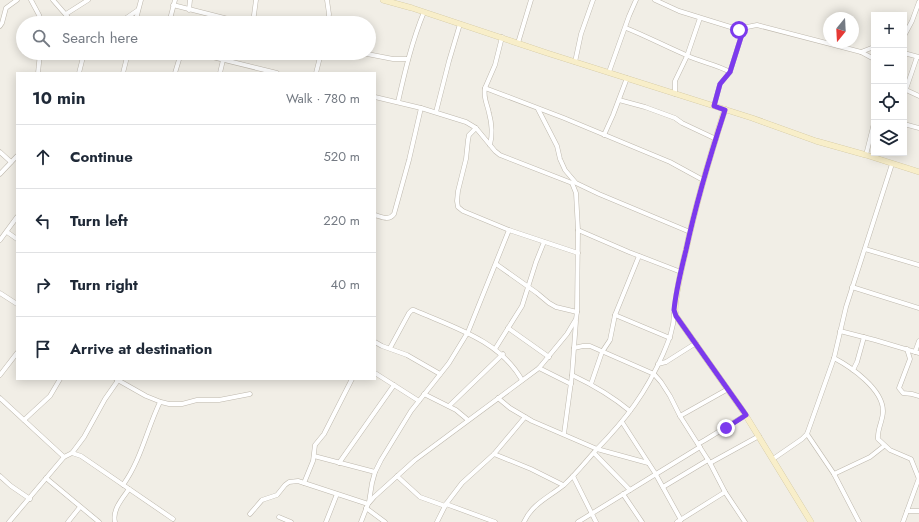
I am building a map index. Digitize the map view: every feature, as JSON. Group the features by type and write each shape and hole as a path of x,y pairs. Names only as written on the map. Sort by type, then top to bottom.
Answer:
{"street":[{"path":"0,26 6,8 17,0"},
{"path":"31,0 39,16"},
{"path":"53,0 66,14 88,0"},
{"path":"137,16 141,0"},
{"path":"171,16 175,0"},
{"path":"188,10 190,0"},
{"path":"254,16 256,0"},
{"path":"327,0 329,16"},
{"path":"383,0 392,1 575,62 752,118 816,141 919,172"},
{"path":"518,43 531,0"},
{"path":"575,62 581,34 593,0"},
{"path":"609,72 636,0"},
{"path":"655,0 679,11 737,29 742,34"},
{"path":"907,30 919,2"},
{"path":"173,5 214,16"},
{"path":"129,16 138,10"},
{"path":"398,102 414,37 424,12"},
{"path":"675,94 675,81 687,56 700,18"},
{"path":"436,112 460,24"},
{"path":"737,29 757,25 861,52 871,57"},
{"path":"714,106 720,84 730,72 742,34 748,26"},
{"path":"626,28 687,56 730,72"},
{"path":"490,144 492,131 484,97 485,88 495,65 502,37"},
{"path":"861,52 871,48"},
{"path":"907,54 918,57 907,84"},
{"path":"376,56 393,59 408,59"},
{"path":"38,72 39,60"},
{"path":"79,72 82,60"},
{"path":"123,72 126,60"},
{"path":"175,72 179,60"},
{"path":"220,72 223,60 273,72"},
{"path":"316,72 319,60"},
{"path":"604,135 619,100 626,78"},
{"path":"485,88 670,162 703,180"},
{"path":"907,90 919,96"},
{"path":"376,97 462,120 476,128 500,155 572,183 576,192 578,230 577,312 572,375 564,434"},
{"path":"619,100 645,106 675,118 682,123 716,139"},
{"path":"376,215 387,218 394,214 409,160 421,108"},
{"path":"537,108 557,146 560,159 565,170 576,183 690,232"},
{"path":"524,522 528,513 573,476 622,422 654,374 670,338 674,322 674,310 681,272 690,232 703,180 725,110"},
{"path":"907,125 919,128"},
{"path":"476,128 469,135 466,158 460,180 457,201 458,207 463,211 509,230 578,253"},
{"path":"866,155 871,135"},
{"path":"0,152 16,164"},
{"path":"0,174 16,157"},
{"path":"773,459 807,434 834,358 852,287 892,164"},
{"path":"0,240 16,218"},
{"path":"361,522 368,505 375,472 411,412 449,363 468,332 509,230"},
{"path":"578,230 681,272"},
{"path":"7,232 16,238"},
{"path":"495,349 522,306 544,242"},
{"path":"865,249 919,265"},
{"path":"591,384 602,352 610,340 615,315 639,256"},
{"path":"496,264 528,286 549,303 577,312"},
{"path":"852,287 919,308"},
{"path":"0,293 16,303"},
{"path":"390,348 408,313 414,310 468,332 503,354 516,369 522,380"},
{"path":"674,310 676,316 746,415 811,522"},
{"path":"615,315 670,338"},
{"path":"368,505 374,497 414,460 539,368 567,334 576,319"},
{"path":"508,328 549,357"},
{"path":"840,331 917,352 919,341"},
{"path":"853,370 857,362 864,337"},
{"path":"376,343 407,355 440,374"},
{"path":"658,364 666,362 696,343"},
{"path":"574,348 588,346 654,374 662,382 680,416 745,522"},
{"path":"907,349 910,359 899,388 903,393 919,396"},
{"path":"0,375 16,354"},
{"path":"449,406 503,354"},
{"path":"834,358 853,370 876,393 881,403 882,417 878,439 884,446 898,454 907,456 911,459 914,465 919,478 903,522"},
{"path":"539,368 571,384"},
{"path":"376,374 419,401"},
{"path":"572,375 591,384 610,396 630,412"},
{"path":"24,420 50,396 59,380"},
{"path":"9,522 30,499 64,456 72,453 84,437 104,399 116,380"},
{"path":"119,380 160,402 169,404 182,404 191,400 218,400 250,394"},
{"path":"304,483 314,456 315,445 324,434 351,380"},
{"path":"339,463 394,385"},
{"path":"680,416 728,389"},
{"path":"424,394 456,410 468,420"},
{"path":"0,398 64,456"},
{"path":"498,398 510,408 525,417 564,434 595,451 648,463"},
{"path":"123,485 137,461 152,419 160,402"},
{"path":"578,522 746,415"},
{"path":"437,522 446,505 462,483 494,454 525,417"},
{"path":"622,422 655,473 679,521 726,492"},
{"path":"807,434 834,474 858,522"},
{"path":"663,487 759,436"},
{"path":"834,474 870,456 884,446"},
{"path":"595,451 630,490"},
{"path":"72,453 82,456 173,519"},
{"path":"494,454 531,469 563,485"},
{"path":"314,456 375,472"},
{"path":"0,476 11,486 30,499"},
{"path":"396,476 420,496 495,522"},
{"path":"573,476 596,522"},
{"path":"46,478 99,522"},
{"path":"250,514 262,500 277,495 289,482 298,481 368,505 385,522"},
{"path":"115,522 115,513 129,489"},
{"path":"326,522 337,494"},
{"path":"623,494 642,522"},
{"path":"68,522 80,507"},
{"path":"907,511 919,511"},
{"path":"279,517 291,522"}],"route":[{"path":"726,428 746,415 676,316 674,310 690,232 725,110 714,106 720,84 730,72 742,34 739,30"}]}
